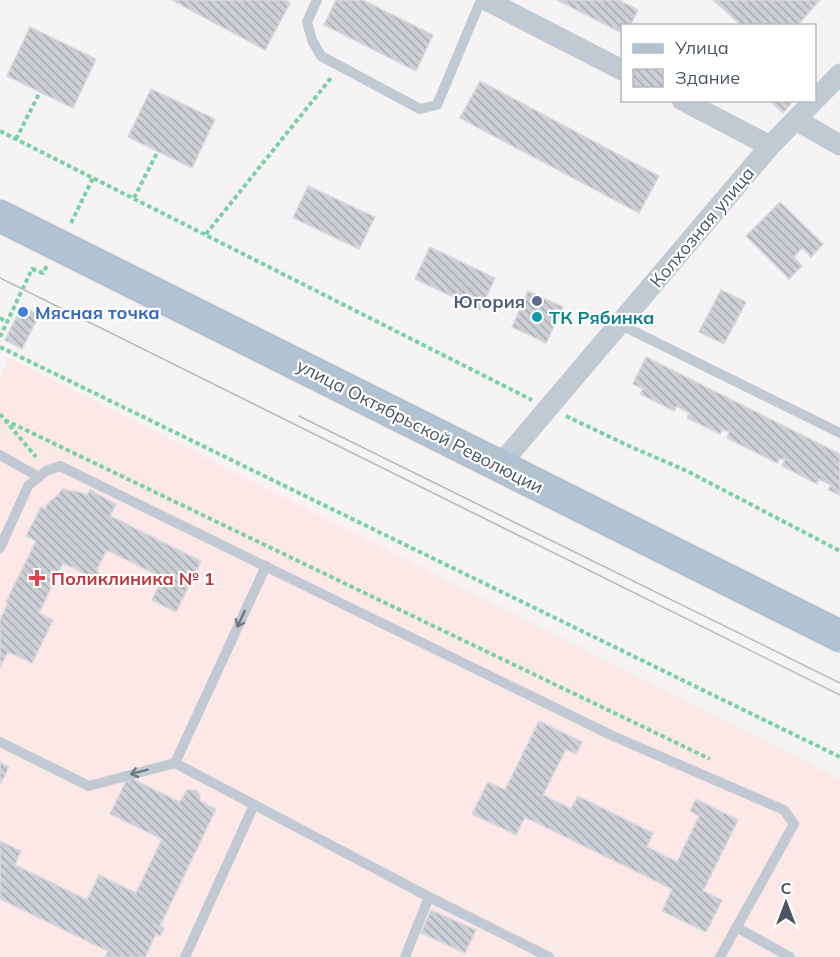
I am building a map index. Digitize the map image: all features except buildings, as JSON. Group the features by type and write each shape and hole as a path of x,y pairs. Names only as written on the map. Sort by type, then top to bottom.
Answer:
{"main road":[{"name":"улица Октябрьской Революции","path":"0,216 840,636"}],"street":[{"path":"486,0 621,69"},
{"name":"Колхозная улица","path":"816,99 840,74"},
{"path":"686,102 770,146"},
{"name":"Колхозная улица","path":"499,466 770,146 813,102"},
{"path":"796,120 840,145"}],"lane":[{"path":"317,0 307,22 312,40 321,56 420,109 437,105 481,0"},
{"path":"619,324 840,433"},
{"path":"0,455 43,474"},
{"path":"0,548 28,486 43,474 60,466 614,736 784,810 794,824 720,957"},
{"path":"175,763 266,566"},
{"path":"0,742 89,786 175,763 429,897 549,957"},
{"path":"185,957 254,805"},
{"path":"405,957 429,897"},
{"path":"736,927 790,957"}],"path":[{"path":"206,234 340,66"},
{"path":"16,139 40,92"},
{"path":"0,131 548,408 687,471 840,550"},
{"path":"134,198 158,151"},
{"path":"0,318 7,322"},
{"path":"0,346 840,757"},
{"path":"0,414 43,474"},
{"path":"5,420 718,763 728,786"}],"shaded area":[{"path":"9,358 840,779 840,957 0,957 0,376"}],"tram line":[{"path":"0,278 840,695"},
{"path":"299,416 840,683"}],"place":[{"name":"Югория","path":"537,301"},
{"name":"Мясная точка","path":"23,312"},
{"name":"ТК Рябинка","path":"537,317"},
{"name":"Поликлиника № 1","path":"37,578"}]}
